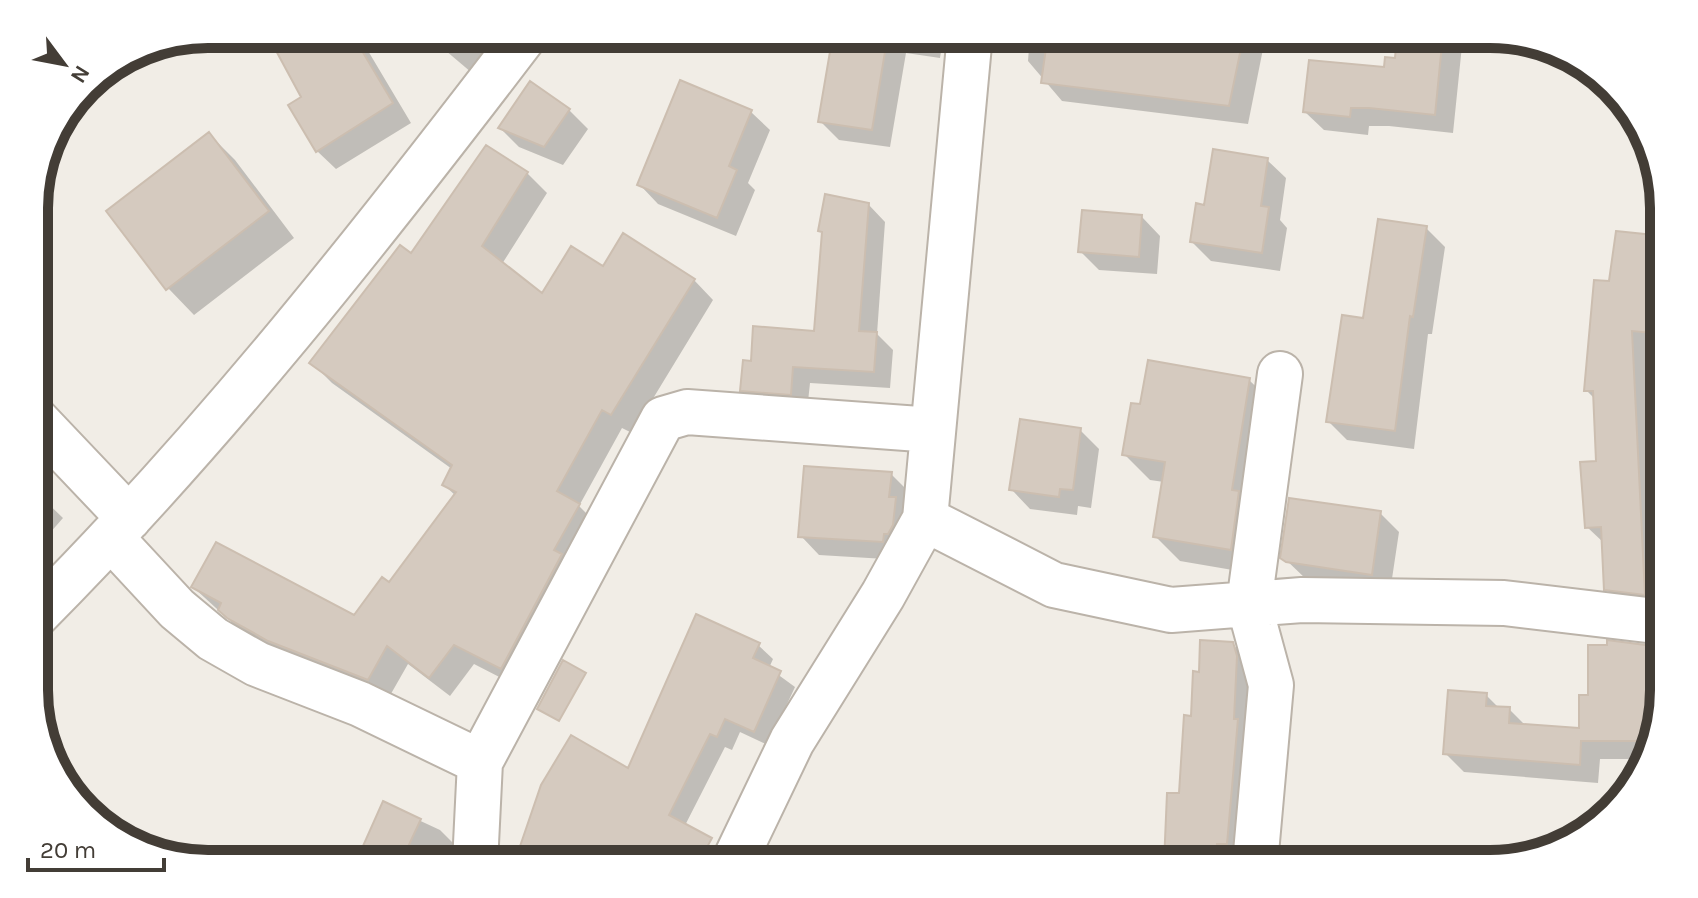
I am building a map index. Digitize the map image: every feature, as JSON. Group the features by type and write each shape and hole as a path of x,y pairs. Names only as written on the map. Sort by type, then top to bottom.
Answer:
{"street":[{"path":"48,603 121,529 371,238 515,48"},
{"path":"740,850 792,741 883,595 925,519 969,48"},
{"path":"1256,850 1271,685 1249,604 1280,374"},
{"path":"476,850 480,762 663,419 687,412 933,430"},
{"path":"48,436 121,529 177,609 213,639 257,664 360,704 480,762"},
{"path":"925,519 1054,585 1171,610 1302,600 1504,603 1650,620"}],"building":[{"path":"275,48 360,48 393,103 316,152 288,105 301,97"},
{"path":"831,48 886,48 872,130 818,122"},
{"path":"1046,48 1241,48 1229,106 1041,83"},
{"path":"1396,48 1442,48 1435,115 1369,108 1351,108 1350,117 1303,112 1309,60 1384,67 1385,57 1395,58"},
{"path":"680,80 752,110 729,166 737,170 717,218 637,185"},
{"path":"530,81 570,109 544,147 498,128"},
{"path":"209,132 269,211 166,290 106,211"},
{"path":"486,145 528,172 482,246 542,293 571,246 603,266 623,233 695,279 611,415 602,410 557,491 580,504 554,550 562,554 501,669 454,645 429,678 387,646 368,680 268,641 227,618 218,610 221,603 191,587 216,542 354,615 382,577 389,582 456,492 442,485 452,465 309,363 400,245 411,253"},
{"path":"1213,149 1268,158 1261,206 1269,207 1262,253 1190,242 1196,203 1204,205"},
{"path":"825,194 869,203 859,331 877,332 874,372 793,367 791,395 740,391 743,360 751,361 753,326 814,331 822,232 818,231"},
{"path":"1082,210 1142,215 1139,257 1078,252"},
{"path":"1378,219 1427,226 1413,317 1410,316 1395,431 1326,422 1342,315 1363,318"},
{"path":"1616,231 1650,235 1650,333 1632,331 1645,595 1604,590 1601,527 1585,528 1580,462 1596,461 1593,391 1584,391 1594,280 1609,281"},
{"path":"1148,360 1250,378 1232,490 1239,491 1231,550 1153,537 1165,462 1122,455 1131,403 1140,404"},
{"path":"1020,419 1081,428 1073,490 1060,489 1059,497 1009,490"},
{"path":"804,466 892,472 889,497 896,497 893,525 888,534 884,534 883,542 798,537"},
{"path":"1289,498 1381,511 1372,575 1286,562 1280,558"},
{"path":"696,614 760,643 753,658 781,671 754,732 725,719 717,737 710,734 669,815 712,838 706,850 519,850 541,785 571,735 628,768"},
{"path":"1200,640 1233,642 1237,656 1234,719 1238,719 1227,844 1217,844 1217,850 1165,850 1167,793 1179,793 1184,715 1191,716 1193,671 1199,672"},
{"path":"1607,640 1650,646 1650,700 1641,741 1581,741 1580,765 1443,754 1448,690 1487,693 1486,706 1510,707 1509,723 1579,728 1579,695 1588,695 1588,645 1607,645"},
{"path":"563,660 586,673 559,721 537,709"},
{"path":"383,801 421,819 407,850 361,850"}]}
